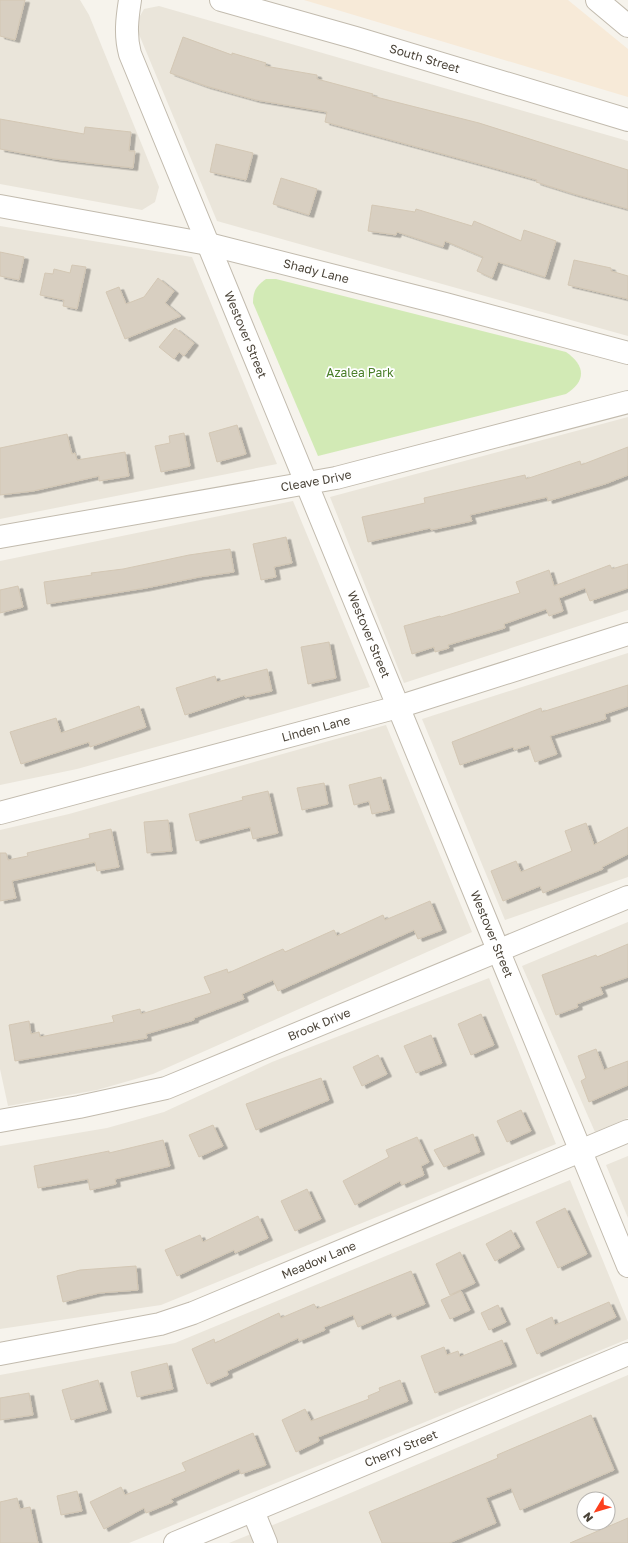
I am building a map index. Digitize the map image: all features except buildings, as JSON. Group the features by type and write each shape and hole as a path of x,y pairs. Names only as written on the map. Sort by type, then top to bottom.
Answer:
{"street":[{"name":"Westover Street","path":"130,0 126,23 127,42 130,54 628,1266"},
{"name":"South Street","path":"220,0 356,38 628,120"},
{"path":"597,0 628,26"},
{"name":"Shady Lane","path":"0,206 208,244 445,304 628,353"},
{"name":"Cleave Drive","path":"0,537 336,478 628,402"},
{"name":"Linden Lane","path":"0,813 398,707 628,634"},
{"name":"Brook Drive","path":"0,1121 78,1107 166,1088 628,897"},
{"name":"Meadow Lane","path":"0,1354 160,1324 193,1313 628,1131"},
{"name":"Cherry Street","path":"175,1543 628,1354"},
{"path":"253,1511 266,1543"}],"shaded area":[{"path":"0,0 80,0 89,15 159,187 155,202 142,210 0,184"},
{"path":"304,0 568,0 628,49 628,97"},
{"path":"159,6 628,141 628,336 217,221 138,32 137,21 144,9"},
{"path":"0,226 192,257 277,464 0,519"},
{"path":"628,417 628,610 404,683 330,497"},
{"path":"293,501 370,687 77,769 0,785 0,561"},
{"path":"628,653 628,877 505,920 422,719"},
{"path":"386,725 472,932 153,1074 97,1090 8,1106 0,1069 0,830 69,814"},
{"path":"628,922 628,1118 595,1132 522,966"},
{"path":"489,978 556,1144 161,1305 0,1329 0,1146 107,1128 164,1112 272,1062"},
{"path":"628,1156 628,1218 606,1165"},
{"path":"570,1180 628,1322 628,1339 129,1543 0,1543 0,1375 175,1343"},
{"path":"628,1375 628,1543 229,1543 334,1500"}],"green space":[{"name":"Azalea Park","path":"266,279 276,279 566,352 577,362 581,373 580,378 578,384 566,394 318,456 253,303 256,289"}]}
